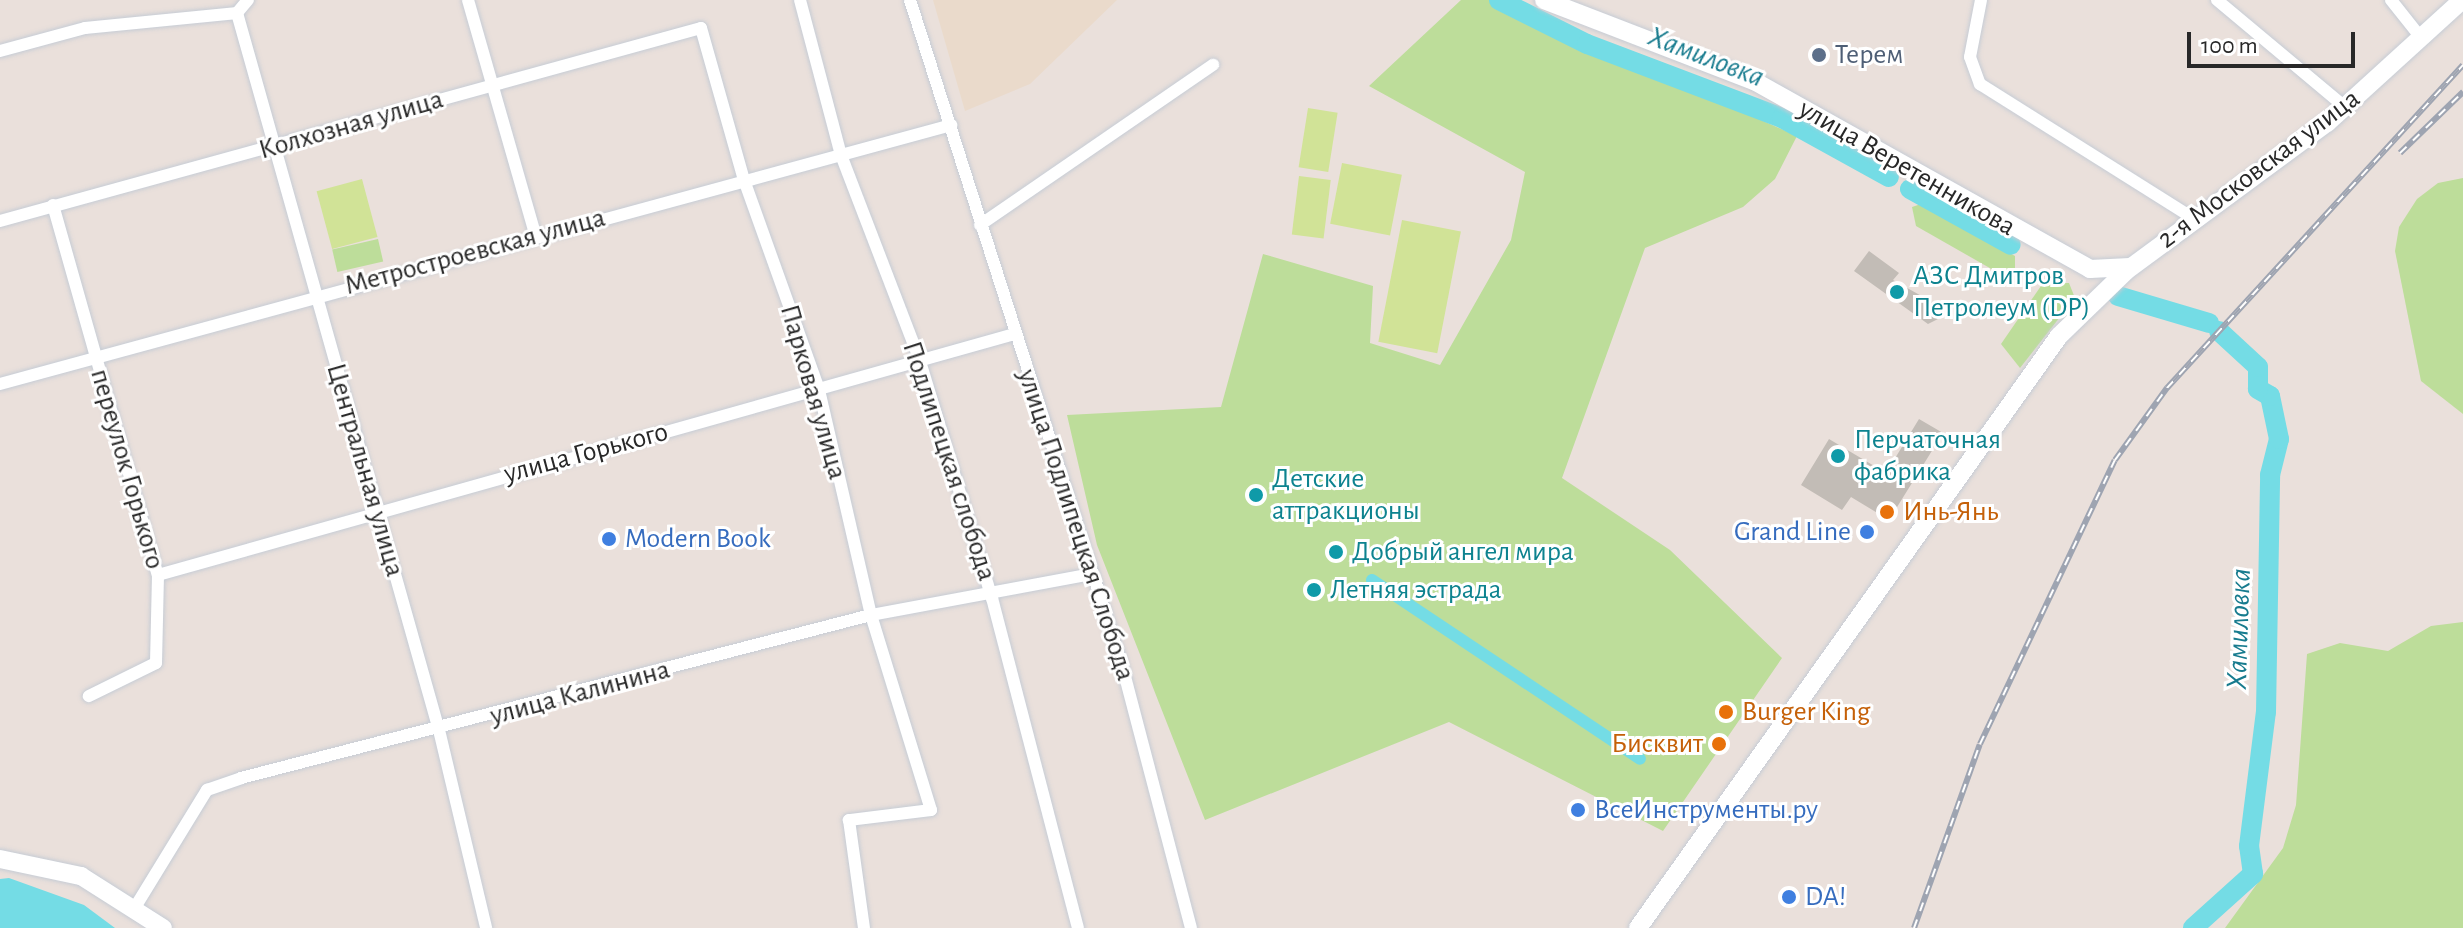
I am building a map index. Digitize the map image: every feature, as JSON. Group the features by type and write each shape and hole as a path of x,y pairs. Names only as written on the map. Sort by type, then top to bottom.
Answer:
{"main road":[{"name":"улица Веретенникова","path":"1544,0 1754,81 2090,269 2128,269"},
{"name":"2-я Московская улица","path":"1638,928 2021,384 2097,294 2345,107 2462,0"},
{"path":"0,859 81,876 163,928"}],"street":[{"path":"0,51 85,28 237,13 248,0"},
{"path":"468,0 536,237"},
{"name":"Подлипецкая слобода","path":"800,0 841,155 919,358 992,598 1078,928"},
{"name":"улица Подлипецкая Слобода","path":"910,0 1093,574 1191,928"},
{"path":"1981,0 1970,57 1980,84 2194,219"},
{"path":"2217,0 2345,107"},
{"path":"2391,0 2422,39"},
{"name":"Центральная улица","path":"237,13 439,730 486,928"},
{"name":"Колхозная улица","path":"0,221 701,28"},
{"name":"Парковая улица","path":"701,28 744,180 819,390 871,615 931,810 849,820 864,928"},
{"path":"980,225 1213,65"},
{"name":"Метростроевская улица","path":"0,384 315,295 951,125"},
{"name":"переулок Горького","path":"53,205 158,575 156,663 89,696"},
{"name":"улица Горького","path":"158,575 376,510 1014,334"},
{"name":"улица Калинина","path":"134,909 207,790 871,615 992,598 1093,574"}],"shaded area":[{"path":"933,0 1117,0 1030,84 965,111"}],"green space":[{"path":"1461,0 1491,0 1797,136 1775,179 1743,207 1645,248 1562,478 1670,550 1782,658 1663,831 1449,722 1205,820 1097,545 1067,415 1221,407 1263,254 1373,286 1370,343 1440,365 1511,240 1525,172 1369,86"},
{"path":"1308,108 1338,113 1328,172 1299,167"},
{"path":"1342,163 1402,175 1390,236 1330,224"},
{"path":"1299,176 1331,180 1324,238 1292,235"},
{"path":"2463,178 2463,414 2421,381 2395,251 2399,227 2417,199 2438,183"},
{"path":"362,179 378,237 332,249 317,191"},
{"path":"1921,204 2015,256 2015,272 1995,271 1916,226 1912,207"},
{"path":"1402,220 1461,231 1437,353 1378,342"},
{"path":"378,239 383,261 337,272 332,250"},
{"path":"2043,283 2069,283 2075,298 2020,368 2001,344"},
{"path":"2463,622 2463,928 2225,928 2283,848 2296,805 2307,654 2340,643 2388,651 2431,626"}],"water":[{"path":"9,878 84,905 115,928 0,928 0,879"}],"building":[{"name":"АЗС Дмитров Петролеум (DP)","path":"1869,251 1899,273 1893,280 1941,307 1942,317 1928,324 1854,271"},
{"name":"Перчаточная фабрика","path":"1919,419 1943,433 1889,520 1851,497 1842,510 1801,485 1829,439 1886,473"}],"waterway":[{"name":"Хамиловка","path":"1499,0 1587,44 1782,118 1889,177"},
{"name":"Хамиловка","path":"1910,189 2011,245"},
{"name":"Хамиловка","path":"2118,296 2209,323"},
{"name":"Хамиловка","path":"2193,928 2253,874 2249,846 2266,712 2270,475 2279,439 2270,396 2258,389 2258,367 2219,331"},
{"path":"1372,580 1640,759"}],"railway":[{"path":"1914,928 1980,744 2115,460 2167,388 2463,65"},
{"path":"2400,153 2463,92"}],"place":[{"name":"Терем","path":"1819,55"},
{"name":"АЗС Дмитров Петролеум (DP)","path":"1897,292"},
{"name":"Перчаточная фабрика","path":"1838,456"},
{"name":"Детские аттракционы","path":"1256,495"},
{"name":"Инь-Янь","path":"1887,512"},
{"name":"Grand Line","path":"1867,532"},
{"name":"Modern Book","path":"609,539"},
{"name":"Добрый ангел мира","path":"1336,552"},
{"name":"Летняя эстрада","path":"1314,590"},
{"name":"Burger King","path":"1726,712"},
{"name":"Бисквит","path":"1719,744"},
{"name":"ВсеИнструменты.ру","path":"1578,810"},
{"name":"DA!","path":"1789,897"}]}
